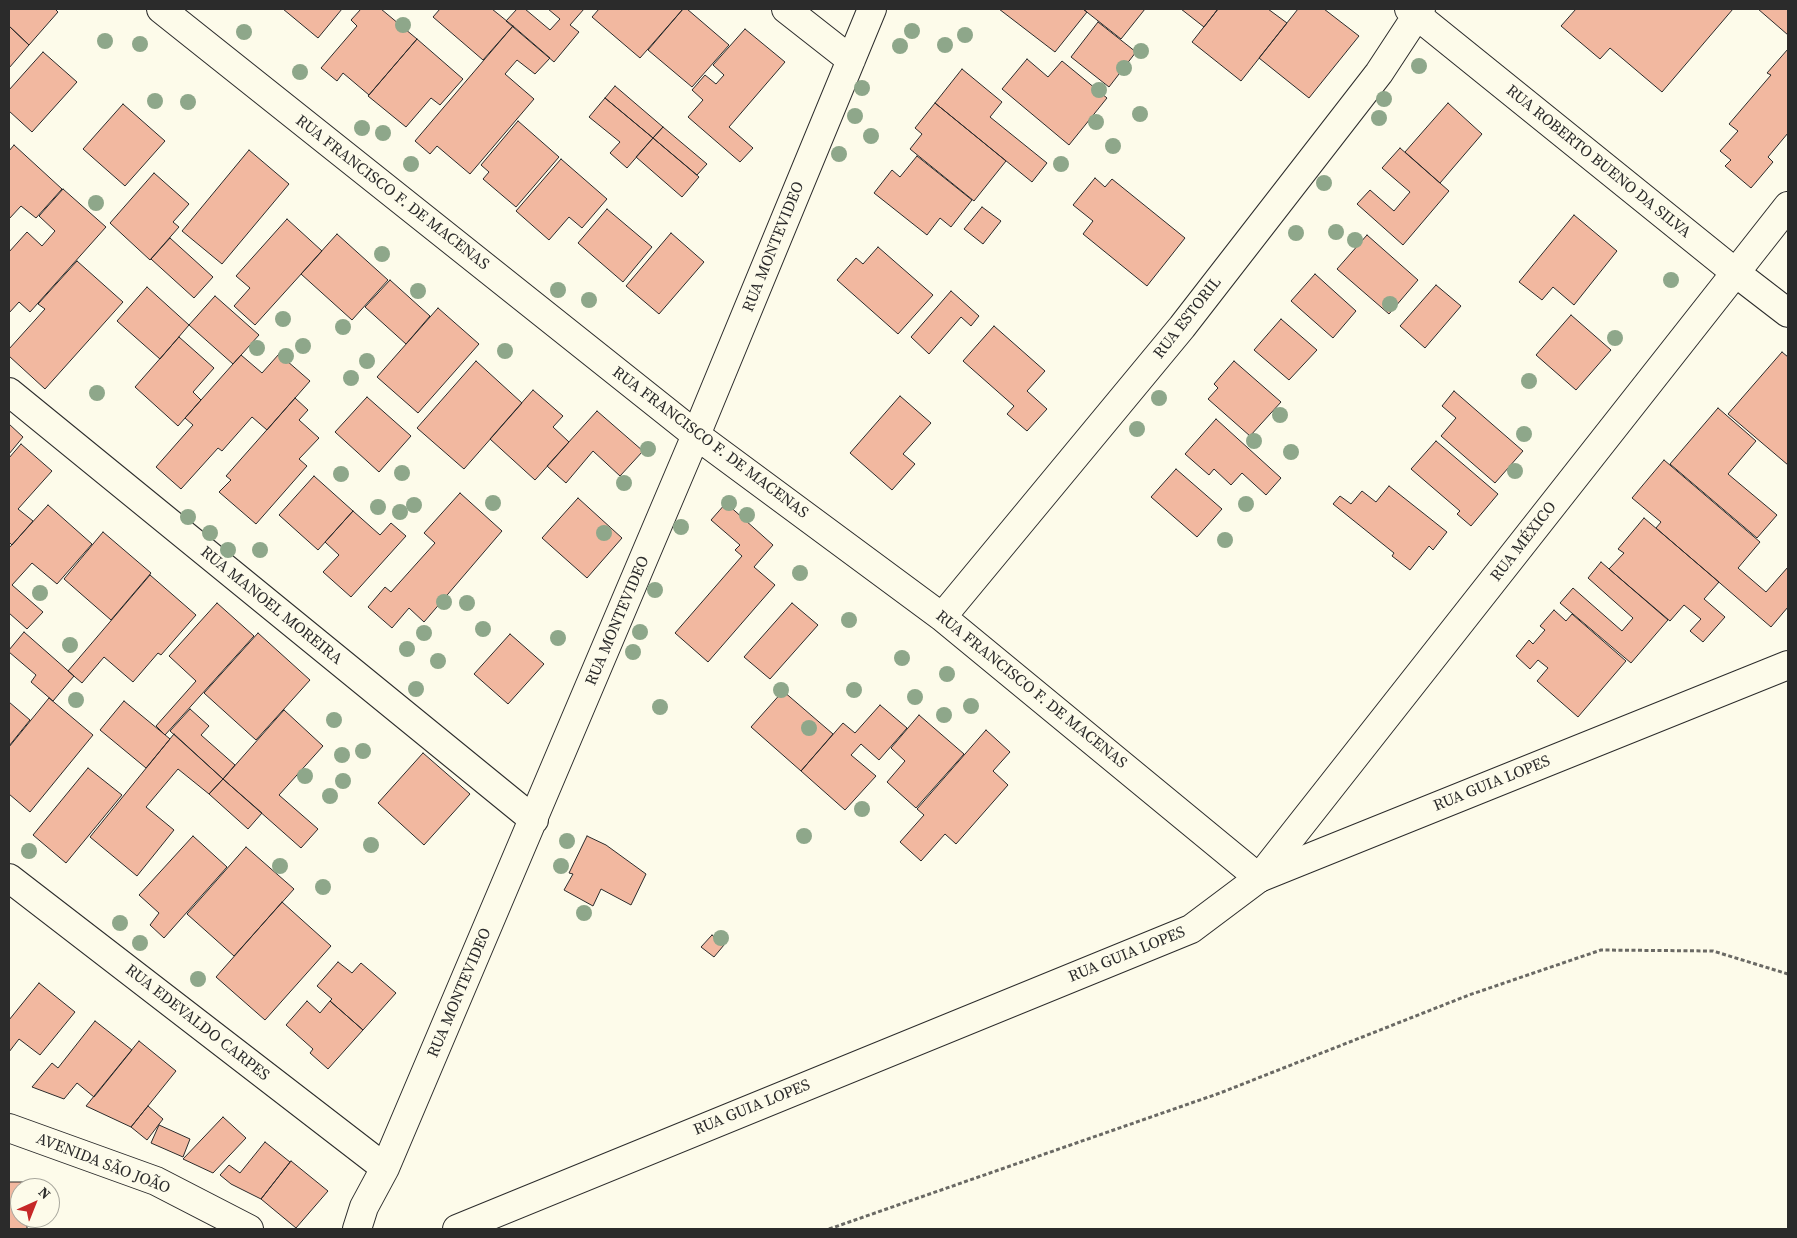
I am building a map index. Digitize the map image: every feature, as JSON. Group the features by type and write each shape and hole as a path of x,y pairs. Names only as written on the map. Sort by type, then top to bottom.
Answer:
{"street":[{"name":"RUA FRANCISCO F. DE MACENAS","path":"160,9 696,435 942,617 1259,878"},
{"path":"786,9 851,60 890,9"},
{"name":"RUA MONTEVIDEO","path":"357,1229 364,1207 385,1168 534,820 872,9"},
{"name":"RUA ROBERTO BUENO DA SILVA","path":"1415,11 1736,274 1788,313"},
{"name":"RUA ESTORIL","path":"942,617 1182,327 1379,73 1415,11"},
{"name":"RUA MÉXICO","path":"1259,878 1788,206"},
{"name":"RUA MANOEL MOREIRA","path":"9,392 534,820"},
{"name":"RUA GUIA LOPES","path":"457,1229 1190,929 1259,878 1788,665"},
{"name":"RUA EDEVALDO CARPES","path":"9,878 385,1168"},
{"name":"AVENIDA SÃO JOÃO","path":"9,1128 156,1181 249,1229"}],"path":[{"path":"829,1229 1220,1093 1469,995 1600,950 1713,951 1788,974"}],"building":[{"path":"9,9 55,9 58,12 29,45 9,26"},
{"path":"283,9 342,9 318,38"},
{"path":"361,9 381,9 417,39 369,95 343,73 337,81 321,68 357,26 351,20"},
{"path":"440,9 492,9 513,26 483,60 433,17"},
{"path":"517,9 525,9 550,30 560,19 548,9 584,9 570,25 579,32 554,62 506,21"},
{"path":"599,9 683,9 640,58 592,17"},
{"path":"683,9 687,9 729,45 692,87 648,50"},
{"path":"999,9 1083,9 1087,12 1055,52"},
{"path":"1083,9 1145,9 1121,39"},
{"path":"1181,9 1218,9 1204,27"},
{"path":"1218,9 1268,9 1287,23 1241,81 1192,42"},
{"path":"1298,9 1324,9 1359,36 1309,98 1259,58"},
{"path":"1576,9 1733,9 1662,92 1610,48 1600,59 1561,26"},
{"path":"1758,9 1788,9 1788,35"},
{"path":"1098,22 1136,52 1109,87 1071,57"},
{"path":"9,26 29,45 9,68"},
{"path":"513,26 550,58 535,74 517,60 505,74 534,99 470,174 437,146 430,154 415,141"},
{"path":"745,29 785,62 729,127 753,148 740,162 688,117 703,100 692,90 705,75 716,84 724,75 713,65"},
{"path":"417,39 463,79 440,105 431,98 406,127 368,96"},
{"path":"1788,49 1788,133 1768,157 1773,162 1751,188 1725,166 1731,160 1720,151 1738,131 1729,124 1771,75 1767,73"},
{"path":"43,52 77,82 32,132 9,111 9,90"},
{"path":"1027,59 1048,77 1062,61 1107,98 1069,145 1002,89"},
{"path":"962,69 1002,102 990,117 1047,163 1032,182 935,103"},
{"path":"615,86 663,127 653,138 605,98"},
{"path":"605,98 653,138 627,168 610,153 620,142 589,117"},
{"path":"935,103 1006,161 974,201 910,149 922,134 915,128"},
{"path":"1448,103 1482,134 1440,183 1405,152"},
{"path":"123,104 165,141 125,186 83,149"},
{"path":"518,121 559,157 516,207 483,179 489,172 481,165"},
{"path":"663,127 707,164 697,175 653,138"},
{"path":"653,138 699,177 682,197 636,157"},
{"path":"14,145 62,189 36,218 21,206 9,219 9,151"},
{"path":"1400,148 1449,191 1403,245 1357,204 1370,190 1394,211 1410,192 1382,168"},
{"path":"249,150 289,184 222,264 182,231"},
{"path":"917,156 972,200 951,227 940,218 927,235 874,193 892,170 900,177"},
{"path":"561,159 607,199 582,228 569,217 549,240 516,211"},
{"path":"154,173 189,204 173,222 179,227 150,260 110,223"},
{"path":"1095,178 1105,187 1112,179 1185,238 1147,286 1083,234 1093,221 1073,205"},
{"path":"63,189 106,227 30,312 19,302 9,313 9,252 27,232 42,246 55,231 39,216"},
{"path":"982,207 1001,221 983,244 964,229"},
{"path":"607,209 652,247 623,282 578,243"},
{"path":"1574,215 1617,251 1574,305 1553,287 1542,300 1519,282"},
{"path":"287,219 322,251 255,325 234,306 250,288 236,276"},
{"path":"671,233 704,262 659,314 626,286"},
{"path":"337,234 388,280 352,320 301,274"},
{"path":"1367,235 1418,280 1389,314 1337,269"},
{"path":"170,238 213,277 194,298 151,259"},
{"path":"878,247 933,295 898,334 837,280 856,258 863,264"},
{"path":"77,261 123,302 45,389 9,356 9,349 45,309 38,304"},
{"path":"1315,274 1356,311 1333,338 1291,301"},
{"path":"390,280 430,316 406,344 365,307"},
{"path":"1436,285 1461,306 1425,348 1400,326"},
{"path":"147,287 189,325 160,359 117,321"},
{"path":"951,291 979,316 971,326 961,317 929,354 911,337"},
{"path":"215,296 259,335 233,364 189,325"},
{"path":"438,308 479,344 418,413 377,377"},
{"path":"1571,315 1611,350 1576,390 1536,355"},
{"path":"1281,319 1317,350 1289,380 1254,350"},
{"path":"994,326 1045,371 1027,391 1047,409 1027,431 1007,414 1014,406 963,361"},
{"path":"179,337 214,368 193,392 201,400 178,426 135,387"},
{"path":"1782,352 1788,357 1788,465 1728,414"},
{"path":"279,354 310,381 267,430 252,417 222,451 218,448 181,489 156,467 193,425 185,418 241,355 262,373"},
{"path":"476,361 522,403 464,469 417,428"},
{"path":"1234,361 1281,402 1250,436 1208,399 1218,388 1214,384"},
{"path":"533,390 563,416 553,427 569,442 535,480 490,439"},
{"path":"1454,391 1523,451 1495,483 1441,436 1456,418 1442,406"},
{"path":"900,396 931,423 903,454 915,464 892,490 850,453"},
{"path":"367,397 411,436 379,472 335,432"},
{"path":"295,398 308,410 299,420 319,438 299,459 307,466 256,524 219,492 231,480 226,476"},
{"path":"1718,408 1756,441 1728,474 1777,515 1757,538 1670,464"},
{"path":"597,411 643,451 620,476 593,451 566,483 547,466"},
{"path":"1216,419 1281,478 1266,495 1242,473 1231,485 1214,469 1209,475 1185,454"},
{"path":"9,424 23,437 9,454"},
{"path":"1436,441 1498,494 1471,526 1457,514 1460,511 1411,469"},
{"path":"21,444 52,471 18,509 33,521 12,545 9,542 9,458"},
{"path":"1664,460 1760,542 1738,568 1766,592 1788,567 1788,607 1771,627 1656,528 1661,522 1632,498"},
{"path":"1176,469 1222,509 1197,537 1151,497"},
{"path":"314,476 353,511 318,550 279,515"},
{"path":"1389,486 1447,532 1433,550 1429,546 1410,570 1392,556 1394,553 1333,504 1340,496 1351,504 1362,491 1376,502"},
{"path":"460,493 502,531 424,622 409,608 392,628 368,607 385,587 391,592 435,543 424,533"},
{"path":"578,498 622,538 587,578 542,538"},
{"path":"726,503 773,545 754,567 775,585 708,662 675,633 742,556 735,550 740,545 711,520"},
{"path":"48,505 92,544 57,584 32,563 12,585 43,612 27,629 9,613 9,548"},
{"path":"353,511 380,535 391,523 406,536 351,597 323,572 339,555 325,542"},
{"path":"1644,518 1719,582 1704,599 1725,617 1703,642 1690,631 1701,619 1684,605 1670,621 1609,569 1624,553 1618,549"},
{"path":"103,532 151,573 111,620 64,579"},
{"path":"1601,562 1668,620 1631,663 1560,603 1573,588 1622,631 1633,618 1588,578"},
{"path":"150,575 196,615 161,655 158,653 133,682 104,657 82,683 68,671"},
{"path":"217,603 254,636 165,735 156,726 196,681 169,656"},
{"path":"792,603 818,625 770,679 744,657"},
{"path":"1554,610 1566,621 1572,614 1626,661 1578,717 1537,681 1548,668 1538,660 1530,669 1516,656 1529,640 1533,644 1545,630 1540,626"},
{"path":"24,632 74,676 53,701 31,682 36,675 9,652"},
{"path":"258,633 310,680 256,740 204,693"},
{"path":"510,634 544,664 508,704 474,674"},
{"path":"783,691 833,734 801,771 751,727"},
{"path":"49,698 93,735 30,812 9,794 9,747"},
{"path":"124,701 170,739 146,768 100,730"},
{"path":"9,702 30,720 9,746"},
{"path":"880,705 907,728 879,760 861,744 851,755 876,776 845,810 801,771 843,723 855,733"},
{"path":"190,709 209,726 201,735 235,765 223,779 170,731"},
{"path":"284,710 323,746 279,795 318,829 301,848 223,779"},
{"path":"919,715 964,754 916,808 887,782 905,761 891,748"},
{"path":"986,730 1010,752 993,771 1008,785 956,844 945,834 921,861 900,842 924,815 917,809"},
{"path":"174,734 223,779 209,794 178,769 146,807 174,830 137,876 90,837"},
{"path":"423,753 470,794 424,845 378,803"},
{"path":"88,768 122,795 66,863 33,835"},
{"path":"223,779 262,813 248,829 209,794"},
{"path":"193,836 227,867 164,938 150,925 159,913 139,895"},
{"path":"587,836 606,845 646,874 631,905 601,889 593,906 564,890 573,874 569,873"},
{"path":"246,847 294,889 234,956 187,914"},
{"path":"282,902 331,946 265,1020 216,977"},
{"path":"712,935 724,945 714,957 701,947"},
{"path":"338,962 352,973 361,963 396,993 363,1030 330,1001 332,999 317,986"},
{"path":"39,983 75,1012 40,1055 19,1039 9,1052 9,1020"},
{"path":"307,1001 320,1013 330,1001 363,1030 328,1069 310,1053 313,1049 286,1025"},
{"path":"95,1021 132,1050 94,1097 77,1083 64,1099 32,1087 52,1063 58,1068"},
{"path":"139,1041 176,1071 131,1127 86,1106"},
{"path":"148,1106 163,1119 147,1140 131,1127"},
{"path":"223,1117 246,1138 213,1173 183,1159"},
{"path":"159,1125 190,1139 183,1157 151,1143"},
{"path":"265,1142 290,1162 261,1199 231,1184 220,1175 229,1165 240,1173"},
{"path":"291,1161 328,1191 296,1228 261,1199"},
{"path":"10,1182 10,1228 27,1229 9,1229"}]}
